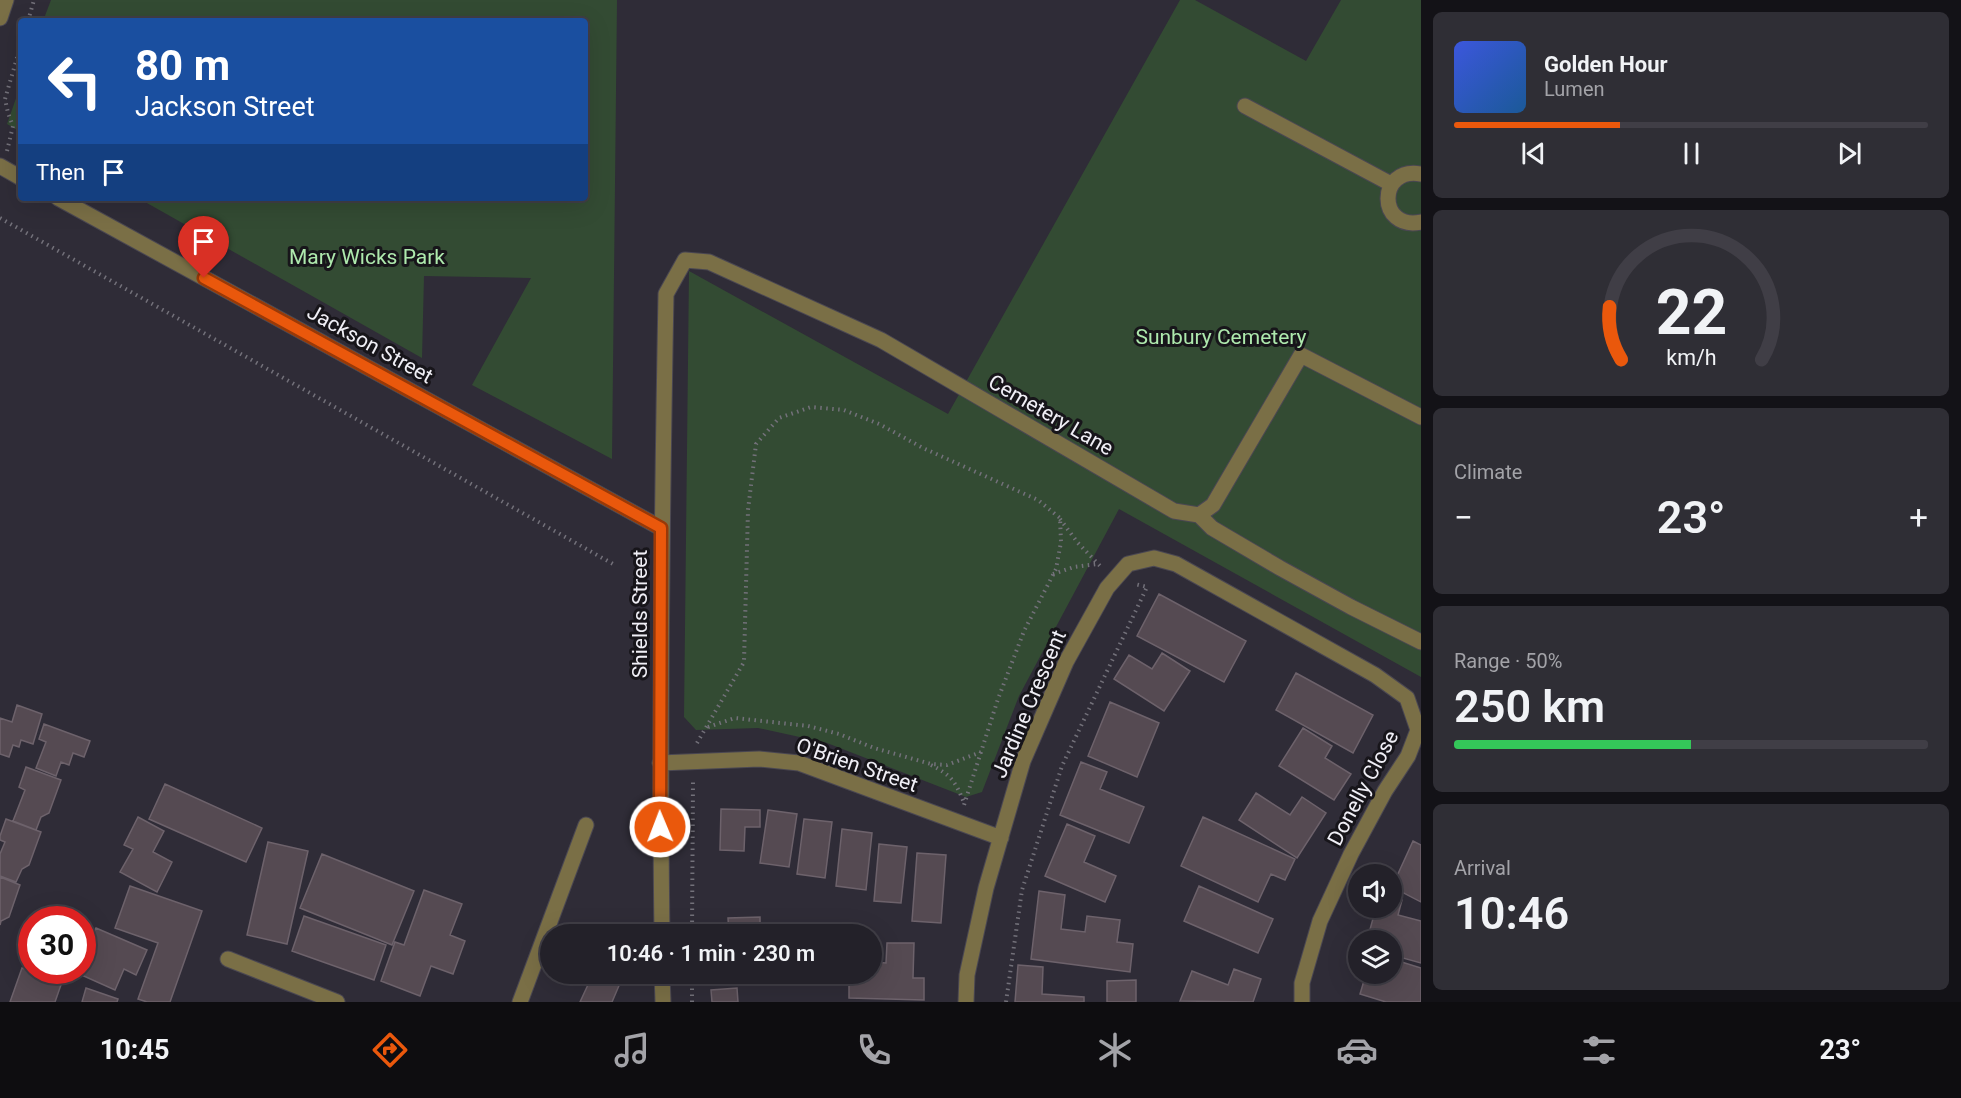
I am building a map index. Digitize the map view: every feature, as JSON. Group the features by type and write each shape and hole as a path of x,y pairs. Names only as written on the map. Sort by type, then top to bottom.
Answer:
{"street":[{"path":"0,18 6,0"},
{"path":"1245,106 1392,184"},
{"path":"0,166 18,176"},
{"path":"1421,174 1405,174 1397,178 1392,184 1388,202 1396,217 1413,224 1421,222"},
{"name":"Jackson Street","path":"63,201 661,528"},
{"name":"Cemetery Lane","path":"666,294 685,260 709,262 881,340 1174,511 1199,515 1212,528 1280,568 1351,608 1421,642"},
{"name":"Shields Street","path":"662,924 661,528 666,294"},
{"path":"1199,515 1213,505 1301,355 1421,417"},
{"name":"Jardine Crescent","path":"966,1002 967,975 986,888 1028,750 1066,662 1107,588 1128,564 1154,558"},
{"name":"Donelly Close","path":"1154,558 1176,564 1375,675 1407,698 1418,730 1408,756 1379,801 1320,921 1302,983 1302,1002"},
{"name":"O'Brien Street","path":"660,763 759,759 798,763 1000,838"},
{"path":"520,1002 586,825"},
{"path":"228,959 337,1002"},
{"path":"662,984 663,1002"}],"path":[{"path":"29,18 34,0"},
{"path":"0,166 9,146 13,126 5,99 18,54"},
{"path":"0,218 613,564"},
{"path":"692,924 693,762 695,747 744,663 748,510 756,444 779,418 811,407 844,410 879,424 923,448 1038,500 1060,518 1078,543 1097,564 1115,579 1147,587 1062,766 1022,890 1006,1002"},
{"path":"959,823 998,699 1024,631 1056,569 1061,542 1060,518"},
{"path":"1053,574 1074,567 1097,564"},
{"path":"707,727 735,718 808,726 931,764 947,773 957,785 964,804"},
{"path":"931,764 947,765 981,752"},
{"path":"692,984 692,1002"}],"green space":[{"name":"Mary Wicks Park","path":"51,0 617,0 612,459 472,385 531,278 424,276 422,358 143,201 588,201 588,18 44,18"},
{"name":"Sunbury Cemetery","path":"1180,0 1195,0 1306,61 1341,0 1421,0 1421,677 1119,509 1019,696 982,792 966,797 827,743 758,728 696,730 684,717 689,271 948,414"},
{"path":"18,93 18,130 7,124"}],"building":[{"path":"1159,594 1246,641 1224,682 1137,636"},
{"path":"1162,653 1190,671 1164,711 1114,679 1129,655 1152,669"},
{"path":"1296,673 1373,715 1353,753 1276,710"},
{"path":"1110,702 1159,723 1137,777 1088,756"},
{"path":"17,705 42,714 33,744 21,740 19,747 13,745 9,757 0,754 0,718 12,722"},
{"path":"44,724 90,741 84,757 73,753 69,765 61,762 56,776 36,768 46,742 39,739"},
{"path":"1303,728 1332,746 1325,758 1351,774 1334,800 1279,766"},
{"path":"1081,762 1107,772 1100,789 1144,807 1129,843 1060,815"},
{"path":"26,767 61,780 49,813 41,817 36,830 13,821 25,790 19,787"},
{"path":"165,784 262,828 246,862 149,819"},
{"path":"1256,793 1290,815 1302,797 1326,813 1297,858 1239,820"},
{"path":"721,809 760,810 760,827 745,827 744,851 720,850"},
{"path":"768,810 797,814 789,867 760,863"},
{"path":"138,817 164,831 153,852 172,862 157,892 120,872 133,849 124,845"},
{"path":"1203,817 1295,859 1285,880 1271,874 1258,902 1181,866"},
{"path":"6,819 41,832 29,865 22,869 16,882 0,876 0,854 5,842 0,840 0,836"},
{"path":"804,819 832,822 825,878 797,874"},
{"path":"1067,824 1095,836 1084,862 1116,876 1105,902 1045,876"},
{"path":"842,829 872,833 866,890 836,886"},
{"path":"1413,841 1421,845 1421,902 1402,892 1402,865"},
{"path":"268,842 308,851 287,944 247,935"},
{"path":"879,844 907,847 901,903 874,901"},
{"path":"917,853 946,855 941,923 912,921"},
{"path":"322,854 414,891 392,945 300,908"},
{"path":"0,877 20,885 9,917 1,921 0,925"},
{"path":"130,886 202,911 170,1002 147,1002 138,999 158,943 115,928"},
{"path":"1199,886 1273,919 1258,953 1184,921"},
{"path":"424,890 462,904 450,935 465,941 453,974 431,966 420,996 381,981 395,942 404,945"},
{"path":"1039,891 1065,895 1061,929 1085,932 1087,916 1120,920 1117,942 1133,944 1130,972 1031,959"},
{"path":"304,916 386,945 374,980 292,951"},
{"path":"1402,916 1421,921 1421,963 1402,958 1402,930 1370,930 1373,918 1402,918"},
{"path":"760,917 760,924 728,924 728,918"},
{"path":"96,928 147,950 136,975 124,969 115,990 96,982"},
{"path":"887,943 914,943 913,978 924,978 924,1000 849,998 849,984 882,984 882,963 886,963"},
{"path":"1402,962 1421,968 1421,1002 1386,1002 1360,994 1363,984 1402,984"},
{"path":"1018,965 1043,967 1042,994 1084,997 1084,1002 1015,1002"},
{"path":"1234,969 1261,979 1253,1002 1180,1001 1192,971 1228,985"},
{"path":"18,979 18,984 61,984 55,1002 10,1002"},
{"path":"1136,980 1136,1002 1107,1002 1107,981"},
{"path":"588,984 620,984 612,1002 580,1002"},
{"path":"86,988 118,999 117,1002 82,1002"},
{"path":"737,988 738,1002 712,1002 711,990"}],"route":[{"path":"204,278 661,528 660,827"}]}
